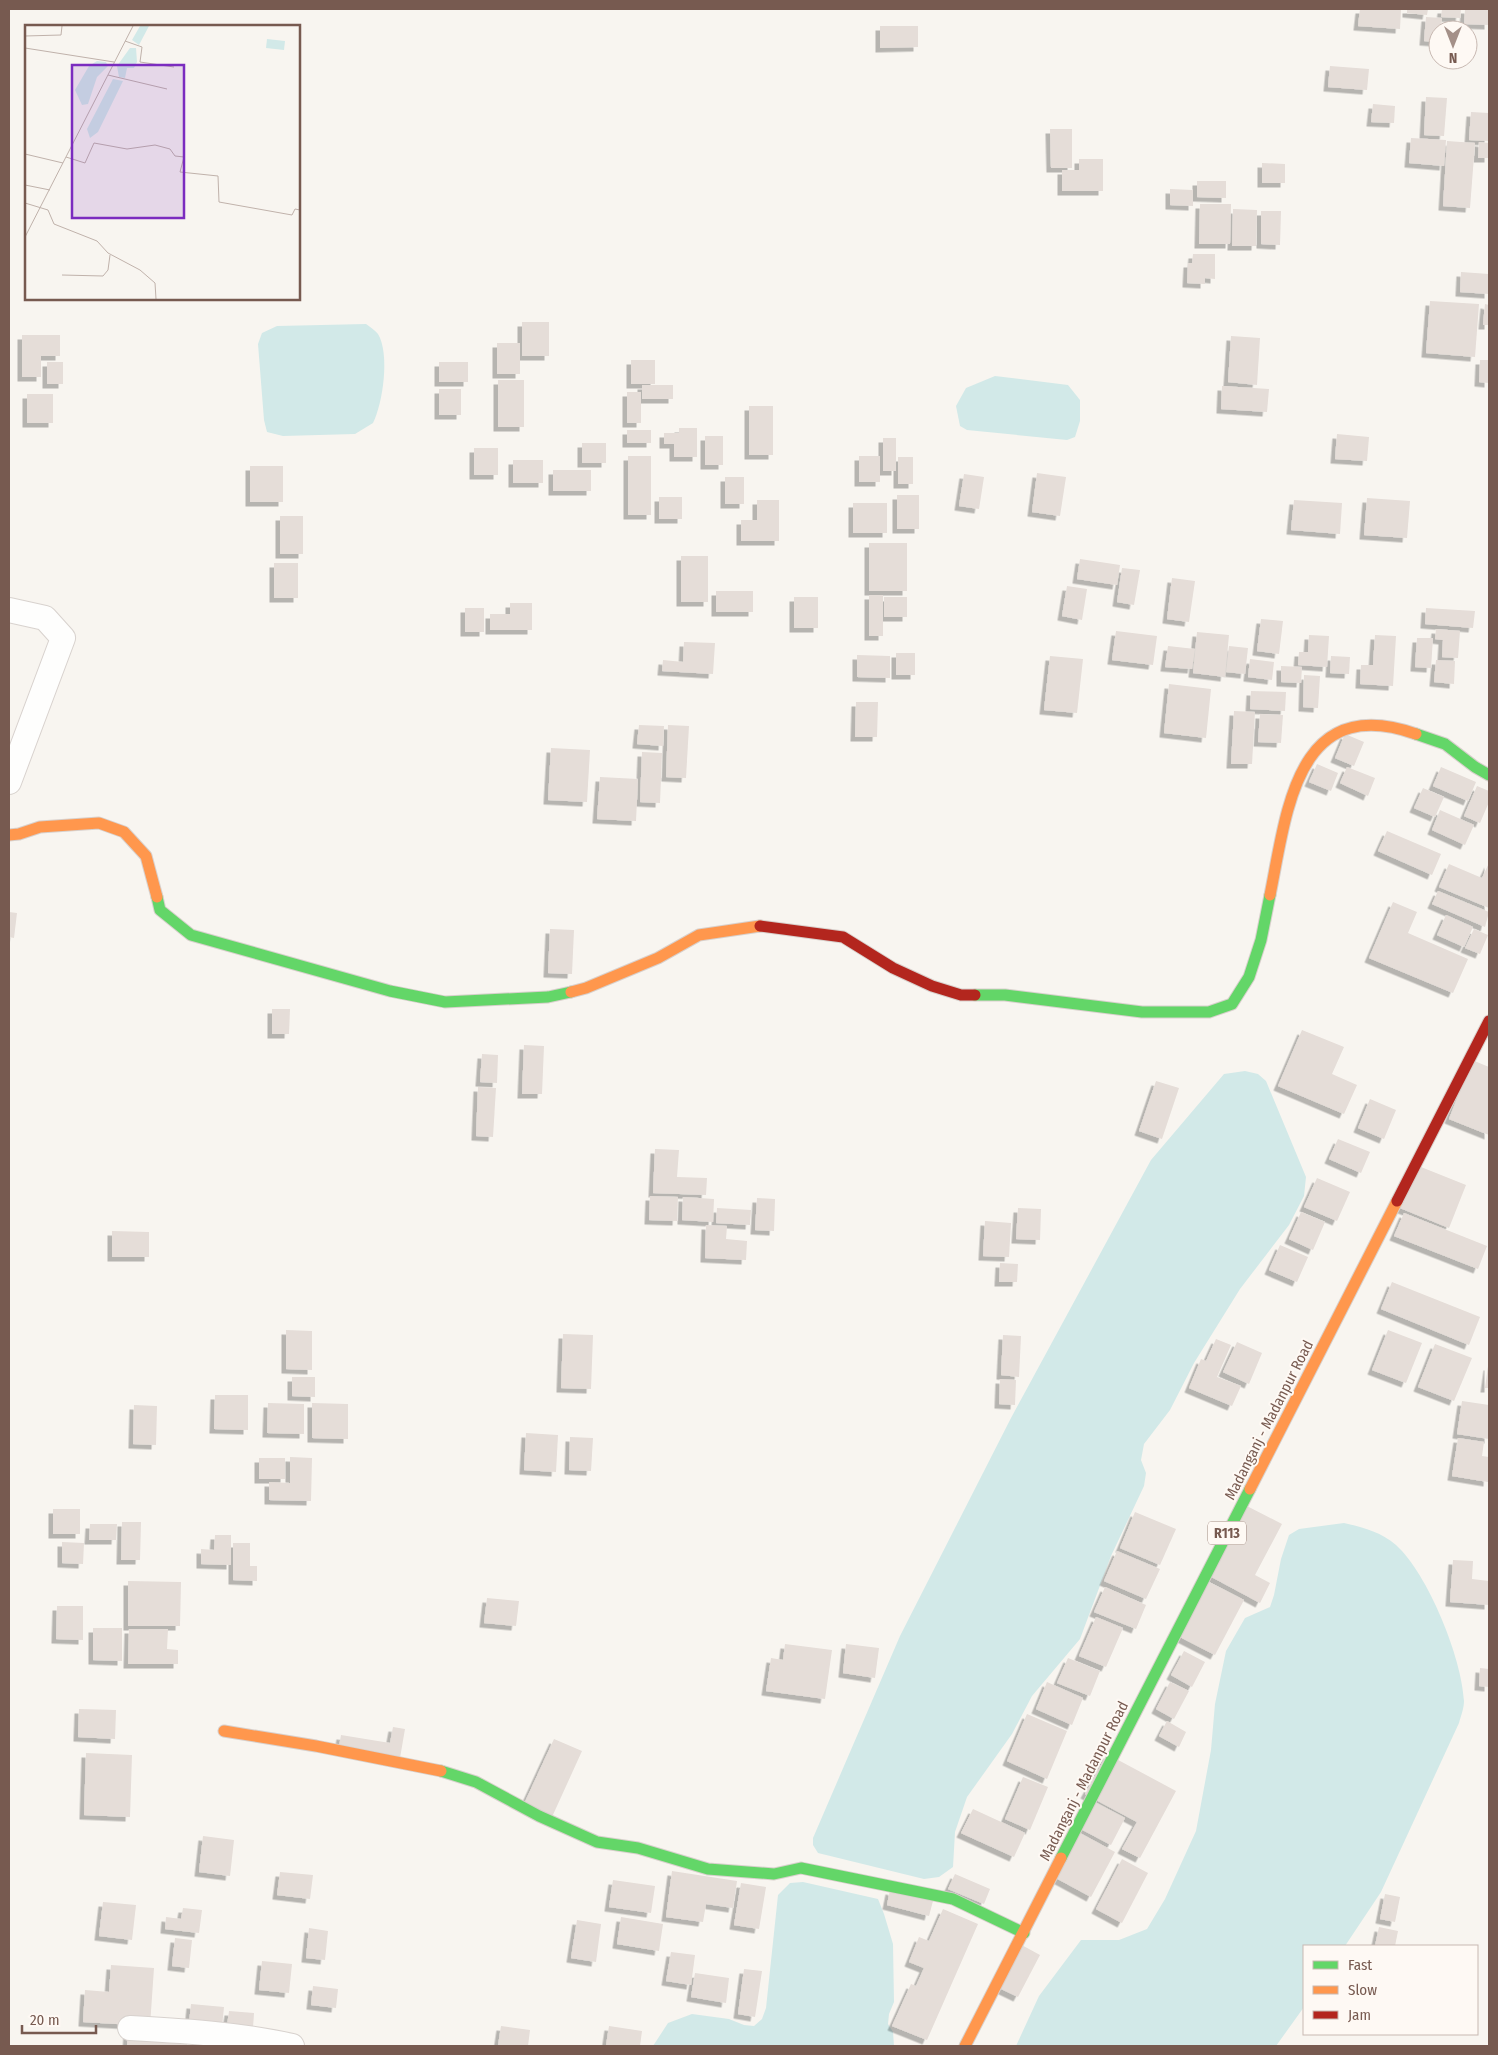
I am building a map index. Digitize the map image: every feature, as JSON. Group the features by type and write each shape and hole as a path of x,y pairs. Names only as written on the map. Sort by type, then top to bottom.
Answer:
{"street":[{"path":"9,610 45,618 64,638 9,782"},
{"path":"9,835 19,834 40,827 99,823 124,832 146,856 160,910 191,935 390,991 445,1002 548,998 586,988 658,958 699,935 763,926 842,937 893,968 932,986 961,995 1005,995 1142,1012 1210,1012 1232,1004 1249,977 1261,940 1288,805 1309,758 1320,744 1340,732 1361,726 1399,728 1445,744 1474,767 1489,775"},
{"name":"Madanganj - Madanpur Road","path":"965,2046 1489,1021"},
{"path":"224,1731 316,1746 444,1772 476,1782 539,1816 597,1842 638,1848 708,1869 774,1874 801,1868 953,1899 1024,1933"},
{"path":"130,2028 189,2031 275,2042 292,2046"}],"water":[{"path":"366,324 378,334 384,354 382,391 373,423 355,434 283,436 267,432 264,420 258,344 262,333 277,326"},
{"path":"995,376 1068,385 1080,400 1080,421 1075,437 1067,440 967,430 960,426 956,406 966,388"},
{"path":"1245,1071 1258,1074 1266,1081 1306,1177 1304,1196 1289,1225 1240,1289 1194,1363 1170,1410 1144,1444 1141,1460 1146,1473 1144,1486 1111,1556 1080,1639 1032,1696 1012,1734 967,1797 955,1832 953,1867 939,1877 924,1879 818,1853 813,1845 813,1838 900,1636 1011,1418 1151,1160 1224,1074"},
{"path":"1344,1523 1371,1531 1396,1545 1408,1558 1431,1596 1450,1640 1462,1683 1464,1701 1459,1723 1381,1892 1346,1945 1303,1945 1303,2008 1276,2046 1016,2046 1039,1996 1081,1940 1119,1940 1147,1929 1165,1899 1196,1831 1211,1750 1215,1704 1226,1651 1245,1618 1270,1607 1281,1559 1289,1535 1299,1529"},
{"path":"803,1882 878,1899 893,1944 894,2002 889,2014 888,2024 893,2032 894,2046 653,2046 668,2023 692,2014 729,2019 744,2025 754,2026 762,2019 766,2008 778,1895 790,1883"}],"building":[{"path":"1360,9 1401,9 1400,29 1358,26"},
{"path":"1407,9 1428,9 1427,15 1407,13"},
{"path":"1442,9 1461,9 1460,18 1441,17"},
{"path":"1465,9 1489,10 1489,25 1478,25 1478,20 1464,20"},
{"path":"1426,17 1442,18 1442,20 1428,20 1428,41 1424,41"},
{"path":"880,26 918,26 918,47 880,48"},
{"path":"1330,66 1369,69 1367,90 1328,87"},
{"path":"1426,97 1447,98 1444,136 1424,135"},
{"path":"1373,104 1395,106 1394,123 1371,122"},
{"path":"1471,112 1489,113 1489,141 1469,140"},
{"path":"1050,129 1072,129 1072,168 1051,168"},
{"path":"1411,138 1446,140 1444,166 1409,163"},
{"path":"1447,141 1475,143 1470,208 1443,206"},
{"path":"1479,142 1489,143 1489,158 1478,158"},
{"path":"1079,159 1103,159 1103,191 1062,191 1062,170 1079,170"},
{"path":"1262,163 1285,164 1285,183 1262,183"},
{"path":"1197,181 1226,181 1226,198 1197,197"},
{"path":"1170,189 1193,190 1193,206 1170,205"},
{"path":"1200,204 1231,204 1230,244 1199,244"},
{"path":"1233,209 1257,210 1256,246 1232,246"},
{"path":"1261,211 1281,211 1280,245 1261,244"},
{"path":"1193,254 1215,254 1215,279 1205,278 1205,284 1187,283 1188,263 1192,263"},
{"path":"1461,272 1489,274 1489,294 1460,292"},
{"path":"1430,301 1479,304 1475,357 1426,353"},
{"path":"1485,304 1489,305 1489,325 1483,325"},
{"path":"522,322 549,322 549,356 522,356"},
{"path":"22,335 60,335 60,356 41,356 41,377 22,377"},
{"path":"1231,336 1260,338 1257,385 1228,382"},
{"path":"497,343 520,343 520,374 497,374"},
{"path":"631,360 655,360 655,384 631,384"},
{"path":"1480,360 1489,360 1489,383 1479,382"},
{"path":"47,362 63,362 63,384 47,384"},
{"path":"439,362 468,362 468,382 439,382"},
{"path":"498,380 524,380 524,427 498,427"},
{"path":"642,385 673,385 673,399 642,399"},
{"path":"1222,386 1269,389 1267,412 1221,409"},
{"path":"439,389 461,389 461,415 439,415"},
{"path":"627,392 641,392 641,423 627,423"},
{"path":"27,394 53,394 53,423 27,423"},
{"path":"749,406 773,406 773,455 749,455"},
{"path":"679,428 697,428 697,457 674,457 674,444 664,444 664,433 679,433"},
{"path":"627,430 651,430 651,443 627,443"},
{"path":"1337,434 1369,437 1367,461 1335,459"},
{"path":"705,436 723,436 723,465 705,465"},
{"path":"883,438 896,438 896,471 883,471"},
{"path":"582,443 606,443 606,463 582,463"},
{"path":"474,448 498,448 498,475 474,475"},
{"path":"628,456 651,456 651,515 628,515"},
{"path":"859,456 880,456 880,482 859,482"},
{"path":"898,457 913,457 913,484 898,484"},
{"path":"513,460 543,460 543,483 513,483"},
{"path":"250,466 283,466 283,502 250,502"},
{"path":"553,470 591,470 591,491 553,491"},
{"path":"1037,473 1066,477 1060,516 1032,512"},
{"path":"964,474 984,477 979,509 959,506"},
{"path":"725,477 744,477 744,504 725,504"},
{"path":"897,495 919,495 919,529 897,529"},
{"path":"659,497 682,497 682,519 659,519"},
{"path":"1367,498 1410,501 1407,538 1364,535"},
{"path":"757,500 779,500 779,541 741,541 741,520 757,520"},
{"path":"1294,500 1342,503 1340,534 1291,530"},
{"path":"853,503 887,503 887,533 853,533"},
{"path":"280,516 303,516 303,554 280,554"},
{"path":"869,543 907,543 907,591 869,591"},
{"path":"681,556 708,556 708,602 681,602"},
{"path":"1080,559 1120,565 1117,585 1077,579"},
{"path":"274,563 298,563 298,598 274,598"},
{"path":"1122,568 1140,570 1134,605 1117,602"},
{"path":"1172,578 1195,581 1189,622 1167,619"},
{"path":"1067,586 1087,589 1082,620 1062,616"},
{"path":"716,591 753,591 753,612 716,612"},
{"path":"869,595 883,595 883,636 869,636"},
{"path":"794,597 818,597 818,628 794,628"},
{"path":"884,597 907,597 907,617 884,617"},
{"path":"510,603 532,603 532,630 490,630 490,614 510,614"},
{"path":"465,608 484,608 484,632 465,632"},
{"path":"1426,608 1475,611 1473,628 1425,624"},
{"path":"1261,619 1283,621 1279,654 1257,651"},
{"path":"1436,629 1460,631 1458,658 1442,657 1443,640 1435,639"},
{"path":"1116,631 1157,636 1153,665 1112,660"},
{"path":"1197,632 1229,635 1225,677 1193,673"},
{"path":"1309,635 1329,636 1327,667 1298,665 1299,652 1308,652"},
{"path":"1375,635 1396,636 1393,686 1360,684 1361,665 1373,665"},
{"path":"1417,638 1433,638 1431,668 1415,667"},
{"path":"684,642 715,643 713,674 662,671 663,660 683,662"},
{"path":"1168,646 1195,649 1192,669 1165,667"},
{"path":"1229,646 1248,648 1245,674 1226,672"},
{"path":"896,653 915,653 915,675 896,675"},
{"path":"857,655 890,656 890,678 857,677"},
{"path":"1050,656 1083,659 1077,713 1044,710"},
{"path":"1331,656 1350,657 1349,674 1330,673"},
{"path":"1250,659 1274,662 1272,680 1248,677"},
{"path":"1436,660 1455,661 1454,684 1434,682"},
{"path":"1281,666 1302,667 1301,683 1281,682"},
{"path":"1304,675 1320,676 1318,708 1303,707"},
{"path":"1169,684 1211,689 1206,738 1164,733"},
{"path":"1251,691 1286,692 1285,711 1250,709"},
{"path":"856,702 878,702 877,737 855,737"},
{"path":"1234,711 1255,712 1252,764 1231,764"},
{"path":"1260,714 1283,715 1281,743 1258,742"},
{"path":"639,725 664,726 663,746 637,744"},
{"path":"668,725 689,726 686,778 666,777"},
{"path":"1345,734 1364,742 1354,766 1335,758"},
{"path":"551,748 590,750 587,802 548,800"},
{"path":"642,752 662,753 660,803 640,802"},
{"path":"1317,764 1338,773 1331,791 1309,782"},
{"path":"1347,767 1375,778 1368,796 1340,783"},
{"path":"1441,767 1476,782 1468,801 1433,786"},
{"path":"600,777 638,779 636,821 597,819"},
{"path":"1477,786 1489,791 1489,802 1480,823 1464,816"},
{"path":"1423,788 1444,797 1435,817 1414,808"},
{"path":"1440,810 1474,825 1465,845 1432,830"},
{"path":"1387,831 1441,854 1432,875 1378,851"},
{"path":"1489,863 1489,908 1439,887 1449,864 1482,878"},
{"path":"1438,891 1489,912 1485,927 1432,904"},
{"path":"1393,902 1417,912 1408,933 1468,959 1453,993 1369,958"},
{"path":"9,912 17,913 14,938 9,937"},
{"path":"1446,915 1473,927 1464,947 1437,935"},
{"path":"550,929 574,930 572,974 548,973"},
{"path":"1474,929 1488,935 1480,954 1465,948"},
{"path":"272,1009 290,1009 289,1034 272,1034"},
{"path":"1302,1030 1344,1047 1332,1074 1357,1085 1344,1114 1278,1086"},
{"path":"524,1045 544,1046 542,1094 522,1094"},
{"path":"482,1054 498,1055 497,1083 480,1082"},
{"path":"1472,1060 1489,1067 1489,1135 1449,1119"},
{"path":"1156,1081 1179,1088 1162,1139 1139,1131"},
{"path":"478,1087 496,1088 493,1137 476,1136"},
{"path":"1370,1099 1396,1110 1384,1139 1358,1128"},
{"path":"1338,1139 1370,1152 1361,1173 1329,1159"},
{"path":"655,1149 679,1150 677,1177 707,1178 706,1195 653,1193"},
{"path":"1416,1165 1466,1185 1449,1228 1400,1208"},
{"path":"1317,1178 1350,1192 1337,1221 1304,1207"},
{"path":"650,1196 678,1197 677,1221 649,1220"},
{"path":"683,1197 714,1199 713,1222 682,1220"},
{"path":"757,1198 775,1199 774,1231 755,1230"},
{"path":"717,1208 751,1210 750,1225 716,1223"},
{"path":"1018,1208 1041,1209 1040,1240 1016,1239"},
{"path":"1301,1212 1325,1222 1313,1250 1289,1239"},
{"path":"1404,1213 1487,1246 1478,1269 1394,1236"},
{"path":"985,1221 1011,1223 1009,1257 983,1256"},
{"path":"706,1225 727,1226 726,1239 747,1241 746,1260 705,1258"},
{"path":"112,1231 149,1232 149,1257 112,1257"},
{"path":"1280,1245 1308,1257 1297,1282 1269,1270"},
{"path":"1000,1263 1018,1264 1017,1282 999,1282"},
{"path":"1392,1282 1480,1317 1469,1345 1381,1309"},
{"path":"286,1330 312,1331 312,1370 286,1369"},
{"path":"1388,1330 1422,1343 1406,1383 1372,1370"},
{"path":"563,1334 593,1335 591,1389 561,1388"},
{"path":"1003,1335 1021,1336 1019,1377 1001,1375"},
{"path":"1216,1339 1231,1345 1217,1377 1241,1386 1232,1406 1189,1388 1201,1359 1206,1361"},
{"path":"1237,1342 1262,1353 1249,1384 1223,1372"},
{"path":"1435,1344 1472,1358 1454,1401 1418,1387"},
{"path":"1488,1366 1489,1388 1485,1388"},
{"path":"292,1377 315,1377 315,1397 292,1396"},
{"path":"1000,1379 1016,1380 1015,1405 999,1404"},
{"path":"215,1395 248,1395 248,1430 214,1429"},
{"path":"1462,1401 1489,1405 1489,1439 1457,1434"},
{"path":"268,1403 304,1404 304,1434 267,1433"},
{"path":"312,1403 348,1404 348,1439 312,1438"},
{"path":"134,1405 157,1406 156,1445 133,1444"},
{"path":"526,1433 558,1435 556,1472 524,1470"},
{"path":"570,1437 593,1438 591,1471 569,1470"},
{"path":"1458,1438 1484,1442 1482,1456 1489,1457 1488,1482 1452,1476"},
{"path":"290,1457 312,1458 311,1501 269,1500 269,1482 290,1483"},
{"path":"259,1458 285,1458 285,1479 259,1479"},
{"path":"1243,1504 1282,1524 1255,1575 1270,1583 1260,1603 1206,1574"},
{"path":"53,1509 80,1509 80,1534 53,1534"},
{"path":"1135,1512 1176,1529 1160,1565 1120,1548"},
{"path":"122,1522 141,1522 140,1560 121,1560"},
{"path":"90,1524 117,1524 116,1540 89,1540"},
{"path":"215,1535 231,1535 231,1565 201,1564 201,1549 214,1550"},
{"path":"62,1542 84,1543 83,1564 62,1563"},
{"path":"233,1543 250,1543 250,1566 257,1566 257,1581 233,1580"},
{"path":"1117,1551 1160,1569 1146,1599 1104,1581"},
{"path":"1453,1560 1473,1561 1472,1579 1489,1581 1489,1605 1450,1602"},
{"path":"128,1581 181,1582 180,1626 128,1626"},
{"path":"1209,1582 1244,1600 1215,1655 1180,1637"},
{"path":"1105,1587 1146,1605 1136,1629 1094,1612"},
{"path":"487,1598 519,1601 516,1626 484,1623"},
{"path":"57,1606 83,1606 83,1640 56,1639"},
{"path":"1096,1617 1123,1628 1106,1667 1079,1656"},
{"path":"93,1628 122,1628 122,1661 93,1660"},
{"path":"129,1629 168,1629 167,1649 178,1650 178,1664 128,1664"},
{"path":"785,1644 832,1650 825,1699 766,1691 771,1658 783,1660"},
{"path":"846,1644 879,1648 875,1678 843,1673"},
{"path":"1184,1651 1205,1662 1192,1687 1171,1675"},
{"path":"1068,1658 1100,1671 1090,1696 1057,1683"},
{"path":"1480,1668 1489,1669 1489,1687 1479,1686"},
{"path":"1047,1682 1083,1698 1072,1725 1036,1709"},
{"path":"1170,1682 1189,1691 1174,1719 1156,1709"},
{"path":"79,1709 116,1710 115,1739 78,1737"},
{"path":"1027,1714 1067,1731 1047,1779 1007,1761"},
{"path":"1167,1721 1186,1732 1179,1747 1159,1736"},
{"path":"393,1727 405,1729 400,1758 339,1747 341,1735 390,1743"},
{"path":"554,1739 582,1751 552,1817 524,1804"},
{"path":"86,1753 132,1755 130,1817 84,1815"},
{"path":"1107,1754 1176,1791 1140,1858 1122,1849 1137,1822 1085,1794"},
{"path":"1023,1777 1048,1787 1030,1830 1005,1819"},
{"path":"1091,1800 1125,1818 1111,1845 1077,1827"},
{"path":"973,1809 1025,1833 1014,1857 961,1833"},
{"path":"1078,1832 1115,1852 1091,1897 1054,1877"},
{"path":"203,1836 234,1840 230,1876 199,1872"},
{"path":"1122,1859 1148,1873 1122,1923 1096,1909"},
{"path":"672,1871 737,1881 733,1908 706,1904 703,1922 666,1917"},
{"path":"280,1872 313,1875 310,1899 277,1895"},
{"path":"955,1874 990,1889 984,1904 948,1889"},
{"path":"613,1880 655,1886 651,1913 609,1907"},
{"path":"741,1883 766,1887 759,1929 734,1925"},
{"path":"890,1890 933,1901 929,1916 887,1905"},
{"path":"1385,1894 1400,1897 1395,1922 1380,1919"},
{"path":"103,1902 136,1905 132,1940 99,1936"},
{"path":"183,1908 202,1910 199,1933 165,1929 166,1917 181,1919"},
{"path":"943,1909 978,1924 927,2040 892,2026 911,1984 916,1986 924,1968 909,1962 919,1937 929,1941"},
{"path":"621,1917 663,1924 659,1951 617,1944"},
{"path":"577,1920 601,1924 596,1962 571,1958"},
{"path":"1379,1927 1398,1931 1395,1945 1375,1945"},
{"path":"309,1928 328,1931 325,1960 306,1958"},
{"path":"175,1938 192,1940 189,1968 172,1966"},
{"path":"1018,1943 1040,1955 1018,1997 995,1986"},
{"path":"671,1952 695,1955 691,1985 666,1981"},
{"path":"262,1961 292,1964 289,1993 259,1990"},
{"path":"111,1965 154,1968 150,2026 83,2022 85,1990 109,1992"},
{"path":"744,1969 762,1971 755,2017 738,2014"},
{"path":"695,1973 729,1978 726,2003 691,1997"},
{"path":"313,1986 338,1989 336,2008 311,2005"},
{"path":"191,2004 224,2007 222,2027 189,2024"},
{"path":"229,2011 254,2013 253,2028 227,2026"},
{"path":"501,2026 530,2030 528,2046 498,2046"},
{"path":"609,2026 642,2031 640,2046 606,2046"},
{"path":"128,2030 188,2033 187,2046 127,2046"}],"traffic: fast":[{"path":"1416,734 1445,744 1475,767 1489,775"},
{"path":"975,995 1005,995 1142,1012 1209,1012 1232,1004 1249,977 1261,940 1270,895"},
{"path":"157,897 160,910 191,935 390,991 445,1002 548,997 571,992"},
{"path":"1061,1858 1250,1489"},
{"path":"441,1771 476,1782 539,1816 597,1842 638,1848 708,1869 774,1874 801,1868 953,1899 1024,1933"}],"traffic: slow":[{"path":"1270,895 1283,828 1292,796 1304,767 1322,744 1345,730 1376,725 1416,734"},
{"path":"9,835 19,834 40,827 99,823 124,832 146,856 157,897"},
{"path":"571,992 586,988 658,958 699,935 760,926"},
{"path":"1250,1489 1397,1201"},
{"path":"224,1731 316,1746 441,1771"},
{"path":"965,2046 1061,1858"}],"traffic: jam":[{"path":"760,926 843,937 893,968 932,986 961,995 975,995"},
{"path":"1397,1201 1489,1021"}]}
